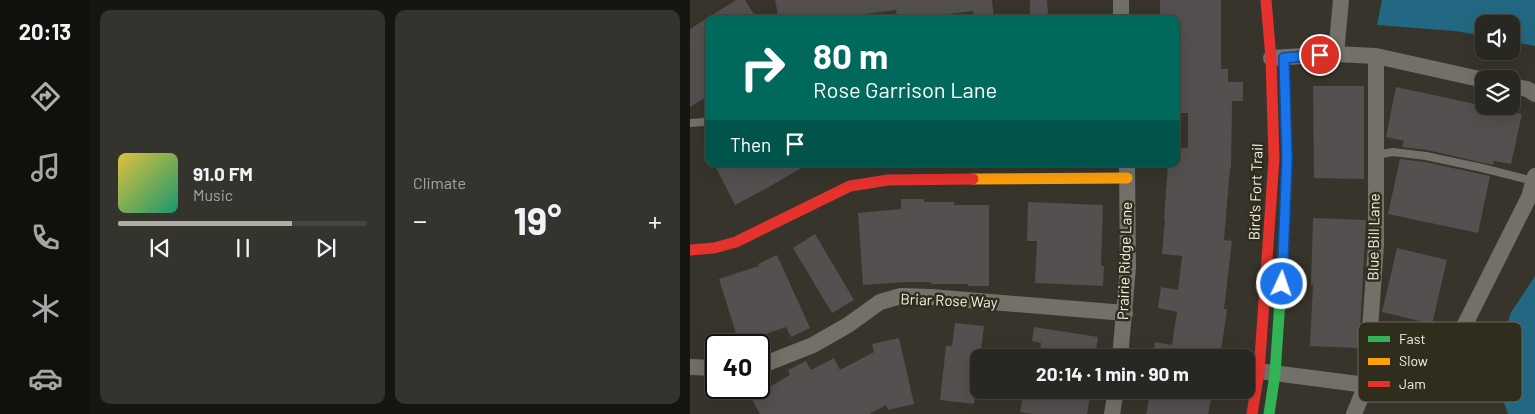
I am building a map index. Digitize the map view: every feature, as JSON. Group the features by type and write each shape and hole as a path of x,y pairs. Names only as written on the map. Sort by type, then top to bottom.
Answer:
{"street":[{"path":"1118,15 1121,0"},
{"name":"Bird's Fort Trail","path":"1252,414 1259,372 1280,57 1266,0"},
{"path":"1336,54 1341,0"},
{"path":"1280,57 1336,54 1376,56 1475,78"},
{"name":"Blue Bill Lane","path":"1370,322 1376,245 1376,56"},
{"path":"1520,88 1527,89 1535,94"},
{"path":"690,250 714,248 736,242 850,186 888,180 1127,171"},
{"name":"Prairie Ridge Lane","path":"1121,349 1128,267 1127,171"},
{"path":"1466,322 1529,197 1534,179"},
{"name":"Bird's Fort Trail","path":"1269,414 1275,374 1284,242"},
{"name":"Briar Rose Way","path":"770,362 813,345 848,325 880,302 902,296 1125,313"},
{"path":"690,367 705,368"},
{"path":"1259,372 1358,384"},
{"path":"1112,414 1114,399"},
{"name":"Blue Bill Lane","path":"1354,414 1359,402"}],"lane":[{"path":"690,123 705,122"},
{"path":"1375,155 1392,152 1426,156 1534,179"}],"water":[{"path":"1382,0 1535,0 1535,46 1520,43 1520,15 1475,15 1475,34 1455,31 1377,25"},
{"path":"1535,276 1535,414 1508,414 1504,402 1522,402 1522,322 1508,322 1510,314"}],"building":[{"path":"736,0 745,0 754,15 712,15"},
{"path":"775,0 992,0 994,15 974,15 973,11 940,15 897,15 896,10 865,15 778,15"},
{"path":"1030,0 1047,0 1048,14 1030,15"},
{"path":"1160,0 1221,0 1221,69 1228,69 1228,82 1243,82 1243,101 1232,101 1231,168 1224,240 1232,241 1224,309 1227,309 1221,349 1154,349 1155,342 1172,345 1177,312 1158,308 1161,287 1178,290 1182,256 1162,254 1168,167 1180,167 1180,148 1188,148 1188,113 1180,113 1180,15 1160,15"},
{"path":"705,20 705,98 690,107 690,29"},
{"path":"1313,86 1364,86 1364,179 1314,178"},
{"path":"1396,87 1475,104 1475,115 1522,114 1511,164 1494,161 1493,165 1427,150 1402,147 1404,141 1386,137"},
{"path":"1400,159 1425,162 1490,176 1478,233 1388,214"},
{"path":"716,167 803,167 767,188 735,205"},
{"path":"901,199 924,199 924,202 954,202 954,205 989,205 989,286 931,284 931,282 863,285 858,213 901,209"},
{"path":"1028,202 1103,205 1101,266 1104,266 1103,286 1035,283 1037,241 1027,241"},
{"path":"1313,218 1366,220 1360,322 1358,322 1358,348 1310,346 1313,285 1311,285"},
{"path":"815,234 854,300 832,313 793,248"},
{"path":"1397,248 1447,260 1432,322 1424,322 1382,312"},
{"path":"777,255 810,328 791,337 786,327 765,334 736,334 719,279 759,266 758,264"},
{"path":"955,323 984,326 981,349 970,349 970,399 975,399 974,404 940,400 946,346 952,346"},
{"path":"1034,327 1098,337 1096,349 1040,349 1041,343 1032,341"},
{"path":"899,338 914,404 888,410 886,405 869,414 760,414 752,399 770,399 770,387 790,375 788,370 806,361 811,370 834,358 840,370 874,352 872,344"},
{"path":"1022,399 1090,399 1087,414 1032,414 1020,412"},
{"path":"1149,399 1211,399 1208,414 1146,414"}],"traffic: fast":[{"path":"1269,414 1275,374 1283,256"}],"traffic: slow":[{"path":"973,179 1127,178"}],"traffic: jam":[{"path":"1252,414 1259,372 1274,159 1271,58 1266,0"},
{"path":"690,250 714,248 736,242 850,186 888,180 973,179"}],"route":[{"path":"1282,284 1287,159 1284,58 1320,55"}]}
